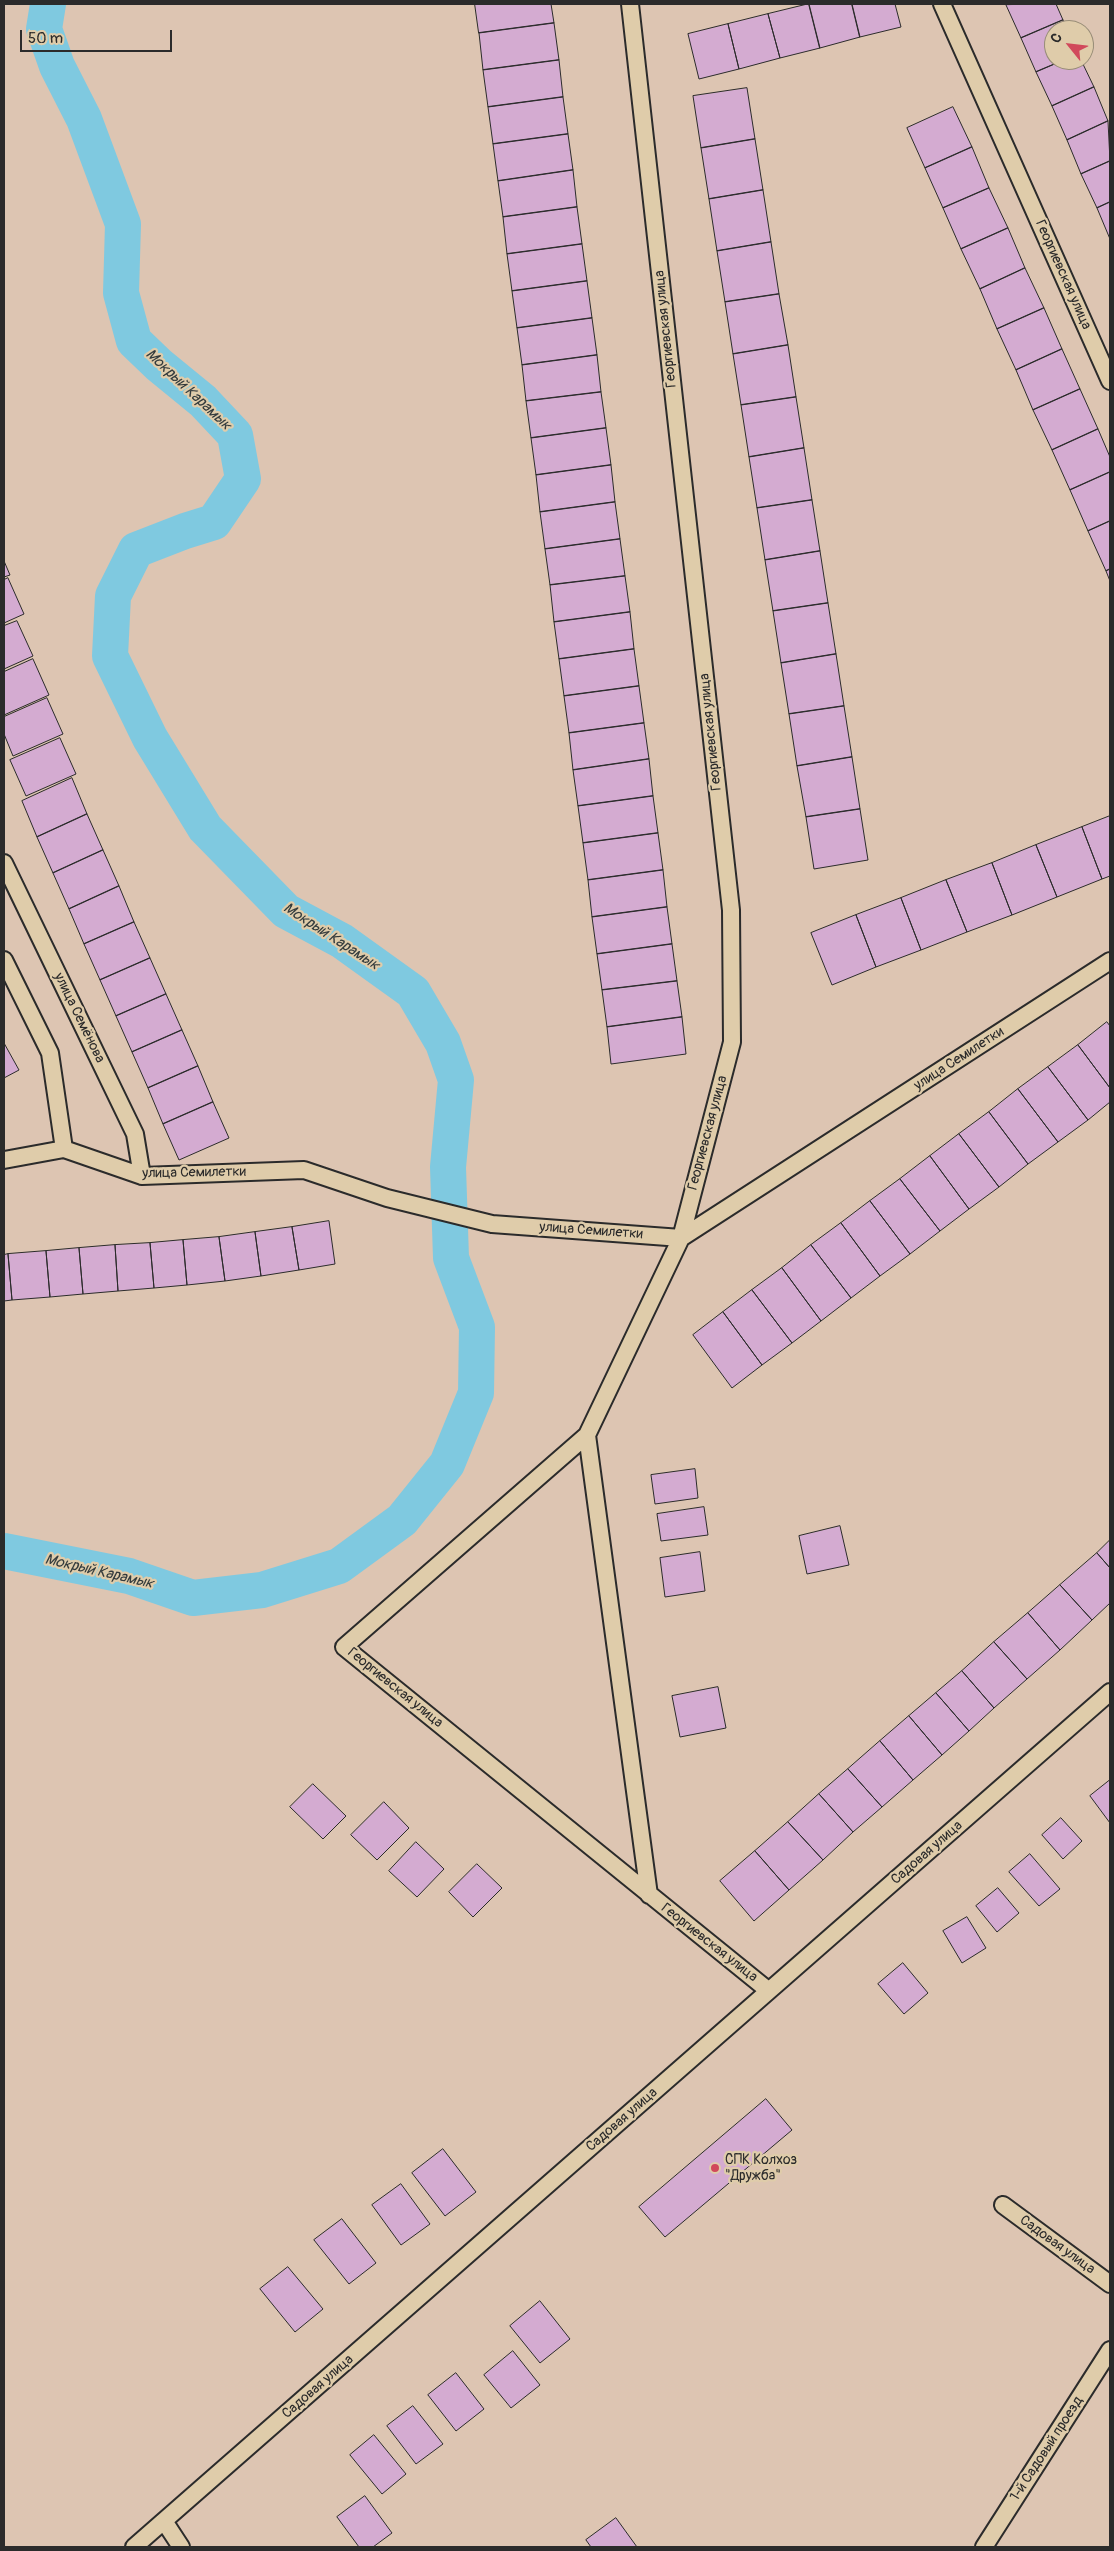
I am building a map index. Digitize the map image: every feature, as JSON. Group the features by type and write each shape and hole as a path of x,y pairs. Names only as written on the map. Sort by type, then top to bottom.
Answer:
{"street":[{"name":"Георгиевская улица","path":"630,4 731,910 732,1042 681,1238 587,1435 344,1647 769,1990"},
{"name":"Георгиевская улица","path":"942,4 1110,381"},
{"name":"улица Семёнова","path":"4,863 135,1134 142,1176"},
{"path":"4,960 50,1053 64,1149"},
{"name":"улица Семилетки","path":"4,1160 64,1149 142,1176 304,1170 388,1198 492,1224 681,1238 1110,961"},
{"name":"Георгиевская улица","path":"587,1435 649,1895"},
{"name":"Садовая улица","path":"134,2547 1110,1692"},
{"name":"Садовая улица","path":"1003,2205 1110,2284"},
{"name":"1-й Садовый проезд","path":"984,2547 1110,2350"},
{"path":"164,2521 181,2547"}],"building":[{"path":"475,4 551,4 554,23 479,33"},
{"path":"809,4 852,4 860,37 820,48"},
{"path":"809,4 820,48 780,58 768,14"},
{"path":"852,4 895,4 901,27 860,37"},
{"path":"1056,4 1063,20 1044,20 1044,28 1021,38 1006,5"},
{"path":"768,14 780,58 739,69 728,24"},
{"path":"554,23 559,60 483,70 479,33"},
{"path":"728,24 739,69 699,79 688,34"},
{"path":"1044,28 1044,69 1036,72 1021,38"},
{"path":"559,60 563,97 488,107 483,70"},
{"path":"1044,69 1086,70 1094,87 1052,106 1036,72"},
{"path":"1094,87 1108,121 1067,140 1052,106"},
{"path":"747,88 755,139 701,148 693,96"},
{"path":"563,97 568,134 493,144 488,107"},
{"path":"953,107 972,147 925,168 907,128"},
{"path":"1108,121 1110,161 1081,174 1067,140"},
{"path":"568,134 573,170 498,181 493,144"},
{"path":"755,139 763,190 709,199 701,148"},
{"path":"972,147 989,188 943,208 925,168"},
{"path":"1110,161 1110,202 1097,208 1081,174"},
{"path":"573,170 577,207 503,217 498,181"},
{"path":"989,188 1008,228 961,249 943,208"},
{"path":"763,190 771,242 717,251 709,199"},
{"path":"1110,202 1110,239 1097,208"},
{"path":"577,207 582,244 507,254 503,217"},
{"path":"1008,228 1025,268 980,289 961,249"},
{"path":"771,242 779,294 725,302 717,251"},
{"path":"582,244 587,281 512,291 507,254"},
{"path":"1025,268 1044,308 997,329 980,289"},
{"path":"587,281 592,318 517,328 512,291"},
{"path":"779,294 788,345 733,354 725,302"},
{"path":"1044,308 1062,349 1016,370 997,329"},
{"path":"592,318 597,355 522,365 517,328"},
{"path":"788,345 796,397 741,405 733,354"},
{"path":"1062,349 1080,389 1033,410 1016,370"},
{"path":"597,355 601,392 526,401 522,365"},
{"path":"1080,389 1098,429 1052,450 1033,410"},
{"path":"601,392 606,428 531,438 526,401"},
{"path":"796,397 804,448 749,457 741,405"},
{"path":"606,428 611,465 536,475 531,438"},
{"path":"1098,429 1110,457 1110,472 1070,490 1052,450"},
{"path":"804,448 812,500 757,508 749,457"},
{"path":"611,465 615,502 540,512 536,475"},
{"path":"1110,472 1110,521 1088,531 1070,490"},
{"path":"812,500 820,551 765,560 757,508"},
{"path":"615,502 620,539 545,549 540,512"},
{"path":"1110,521 1110,569 1106,571 1088,531"},
{"path":"620,539 625,576 550,585 545,549"},
{"path":"820,551 828,603 773,611 765,560"},
{"path":"4,561 10,575 4,577"},
{"path":"1110,569 1110,581 1106,571"},
{"path":"625,576 630,612 554,622 550,585"},
{"path":"8,578 24,614 4,623 4,580"},
{"path":"828,603 836,654 781,663 773,611"},
{"path":"630,612 634,649 559,659 554,622"},
{"path":"17,621 33,656 4,669 4,626"},
{"path":"634,649 639,686 564,696 559,659"},
{"path":"836,654 844,706 789,714 781,663"},
{"path":"33,659 49,695 4,715 4,672"},
{"path":"639,686 644,723 569,733 564,696"},
{"path":"47,698 63,734 13,756 4,734 4,717"},
{"path":"844,706 852,757 797,766 789,714"},
{"path":"644,723 649,759 573,770 569,733"},
{"path":"60,738 76,774 26,796 10,760"},
{"path":"852,757 860,809 806,817 797,766"},
{"path":"649,759 653,796 578,806 573,770"},
{"path":"72,778 87,814 37,837 22,801"},
{"path":"653,796 658,833 583,843 578,806"},
{"path":"860,809 868,860 814,869 806,817"},
{"path":"87,814 103,850 53,873 37,837"},
{"path":"1110,816 1110,876 1102,879 1082,827"},
{"path":"1082,827 1102,879 1057,897 1036,845"},
{"path":"658,833 663,870 588,880 583,843"},
{"path":"1036,845 1057,897 1012,915 992,863"},
{"path":"103,850 119,886 69,909 53,873"},
{"path":"992,863 1012,915 967,932 946,880"},
{"path":"663,870 667,907 592,917 588,880"},
{"path":"946,880 967,932 921,950 901,898"},
{"path":"119,886 134,922 84,944 69,909"},
{"path":"901,898 921,950 876,967 856,915"},
{"path":"667,907 672,944 597,954 592,917"},
{"path":"856,915 876,967 832,985 811,933"},
{"path":"134,922 150,958 100,980 84,944"},
{"path":"672,944 677,981 602,990 597,954"},
{"path":"150,958 166,994 116,1016 100,980"},
{"path":"677,981 682,1017 607,1027 602,990"},
{"path":"166,994 182,1030 132,1052 116,1016"},
{"path":"682,1017 686,1054 611,1064 607,1027"},
{"path":"1107,1022 1110,1026 1110,1088 1078,1045"},
{"path":"182,1030 198,1066 148,1088 132,1052"},
{"path":"4,1043 19,1070 4,1078"},
{"path":"1078,1045 1110,1088 1110,1102 1088,1120 1048,1067"},
{"path":"198,1066 213,1102 163,1124 148,1088"},
{"path":"1048,1067 1088,1120 1058,1142 1018,1089"},
{"path":"1018,1089 1058,1142 1028,1164 989,1112"},
{"path":"213,1102 229,1138 179,1160 163,1124"},
{"path":"989,1112 1028,1164 999,1187 959,1134"},
{"path":"959,1134 999,1187 969,1209 930,1156"},
{"path":"930,1156 969,1209 940,1231 900,1179"},
{"path":"900,1179 940,1231 910,1254 870,1201"},
{"path":"870,1201 910,1254 880,1276 841,1223"},
{"path":"329,1221 335,1264 299,1270 292,1227"},
{"path":"841,1223 880,1276 851,1298 811,1245"},
{"path":"292,1227 299,1270 261,1276 255,1232"},
{"path":"255,1232 261,1276 225,1281 219,1237"},
{"path":"219,1237 225,1281 187,1285 183,1240"},
{"path":"183,1240 187,1285 154,1288 150,1243"},
{"path":"150,1243 154,1288 118,1291 115,1245"},
{"path":"115,1245 118,1291 83,1294 79,1248"},
{"path":"811,1245 851,1298 821,1321 782,1268"},
{"path":"79,1248 83,1294 50,1297 46,1251"},
{"path":"46,1251 50,1297 12,1300 8,1254"},
{"path":"8,1254 12,1300 4,1301 4,1255"},
{"path":"782,1268 821,1321 792,1343 752,1290"},
{"path":"752,1290 792,1343 762,1365 723,1312"},
{"path":"723,1312 762,1365 732,1388 693,1335"},
{"path":"695,1469 698,1498 655,1504 651,1475"},
{"path":"704,1507 708,1535 661,1541 657,1514"},
{"path":"840,1526 849,1565 807,1574 799,1536"},
{"path":"1110,1540 1110,1568 1097,1553"},
{"path":"700,1552 705,1591 665,1597 660,1558"},
{"path":"1097,1553 1110,1568 1110,1603 1092,1620 1060,1585"},
{"path":"1060,1585 1092,1620 1060,1650 1028,1613"},
{"path":"1028,1613 1060,1650 1027,1679 994,1642"},
{"path":"994,1642 1027,1679 994,1708 962,1671"},
{"path":"962,1671 994,1708 969,1731 936,1693"},
{"path":"718,1687 726,1728 680,1737 672,1696"},
{"path":"936,1693 969,1731 942,1755 909,1716"},
{"path":"909,1716 942,1755 913,1780 880,1741"},
{"path":"880,1741 913,1780 882,1807 848,1769"},
{"path":"848,1769 882,1807 853,1832 819,1794"},
{"path":"1110,1780 1110,1823 1090,1796"},
{"path":"313,1784 346,1816 323,1839 290,1807"},
{"path":"819,1794 853,1832 823,1860 788,1822"},
{"path":"384,1802 409,1828 377,1860 351,1835"},
{"path":"1061,1818 1082,1841 1063,1859 1042,1835"},
{"path":"788,1822 823,1860 789,1890 755,1851"},
{"path":"416,1842 444,1869 417,1897 389,1871"},
{"path":"755,1851 789,1890 754,1921 720,1881"},
{"path":"1030,1854 1060,1889 1039,1906 1009,1872"},
{"path":"477,1864 502,1888 473,1917 449,1892"},
{"path":"998,1888 1019,1913 997,1932 976,1906"},
{"path":"967,1917 986,1948 962,1963 943,1931"},
{"path":"903,1963 928,1993 904,2014 878,1984"},
{"name":"СПК Колхоз \"Дружба\"","path":"766,2099 792,2130 665,2237 639,2207"},
{"path":"443,2149 476,2192 445,2216 412,2173"},
{"path":"401,2184 430,2224 401,2245 372,2205"},
{"path":"342,2219 376,2263 349,2284 314,2240"},
{"path":"288,2267 323,2309 295,2332 260,2289"},
{"path":"540,2301 570,2339 540,2363 510,2326"},
{"path":"513,2351 540,2385 511,2408 484,2375"},
{"path":"456,2373 484,2409 456,2431 428,2395"},
{"path":"413,2406 443,2444 416,2464 387,2426"},
{"path":"374,2435 406,2474 382,2494 350,2455"},
{"path":"365,2496 392,2533 373,2547 359,2547 337,2517"},
{"path":"616,2518 637,2547 591,2547 586,2540"}],"waterway":[{"name":"Мокрый Карамык","path":"4,1551 129,1576 193,1598 262,1590 339,1566 402,1520 447,1464 476,1393 477,1327 451,1258 448,1167 456,1080 443,1043 413,992 342,941 286,911 205,828 150,738 110,656 113,596 136,550 214,522 243,479 235,435 203,401 159,365 134,341 121,293 123,224 84,119 57,66 44,29 48,4"}],"place":[{"name":"СПК Колхоз \"Дружба\"","path":"715,2168"}]}
